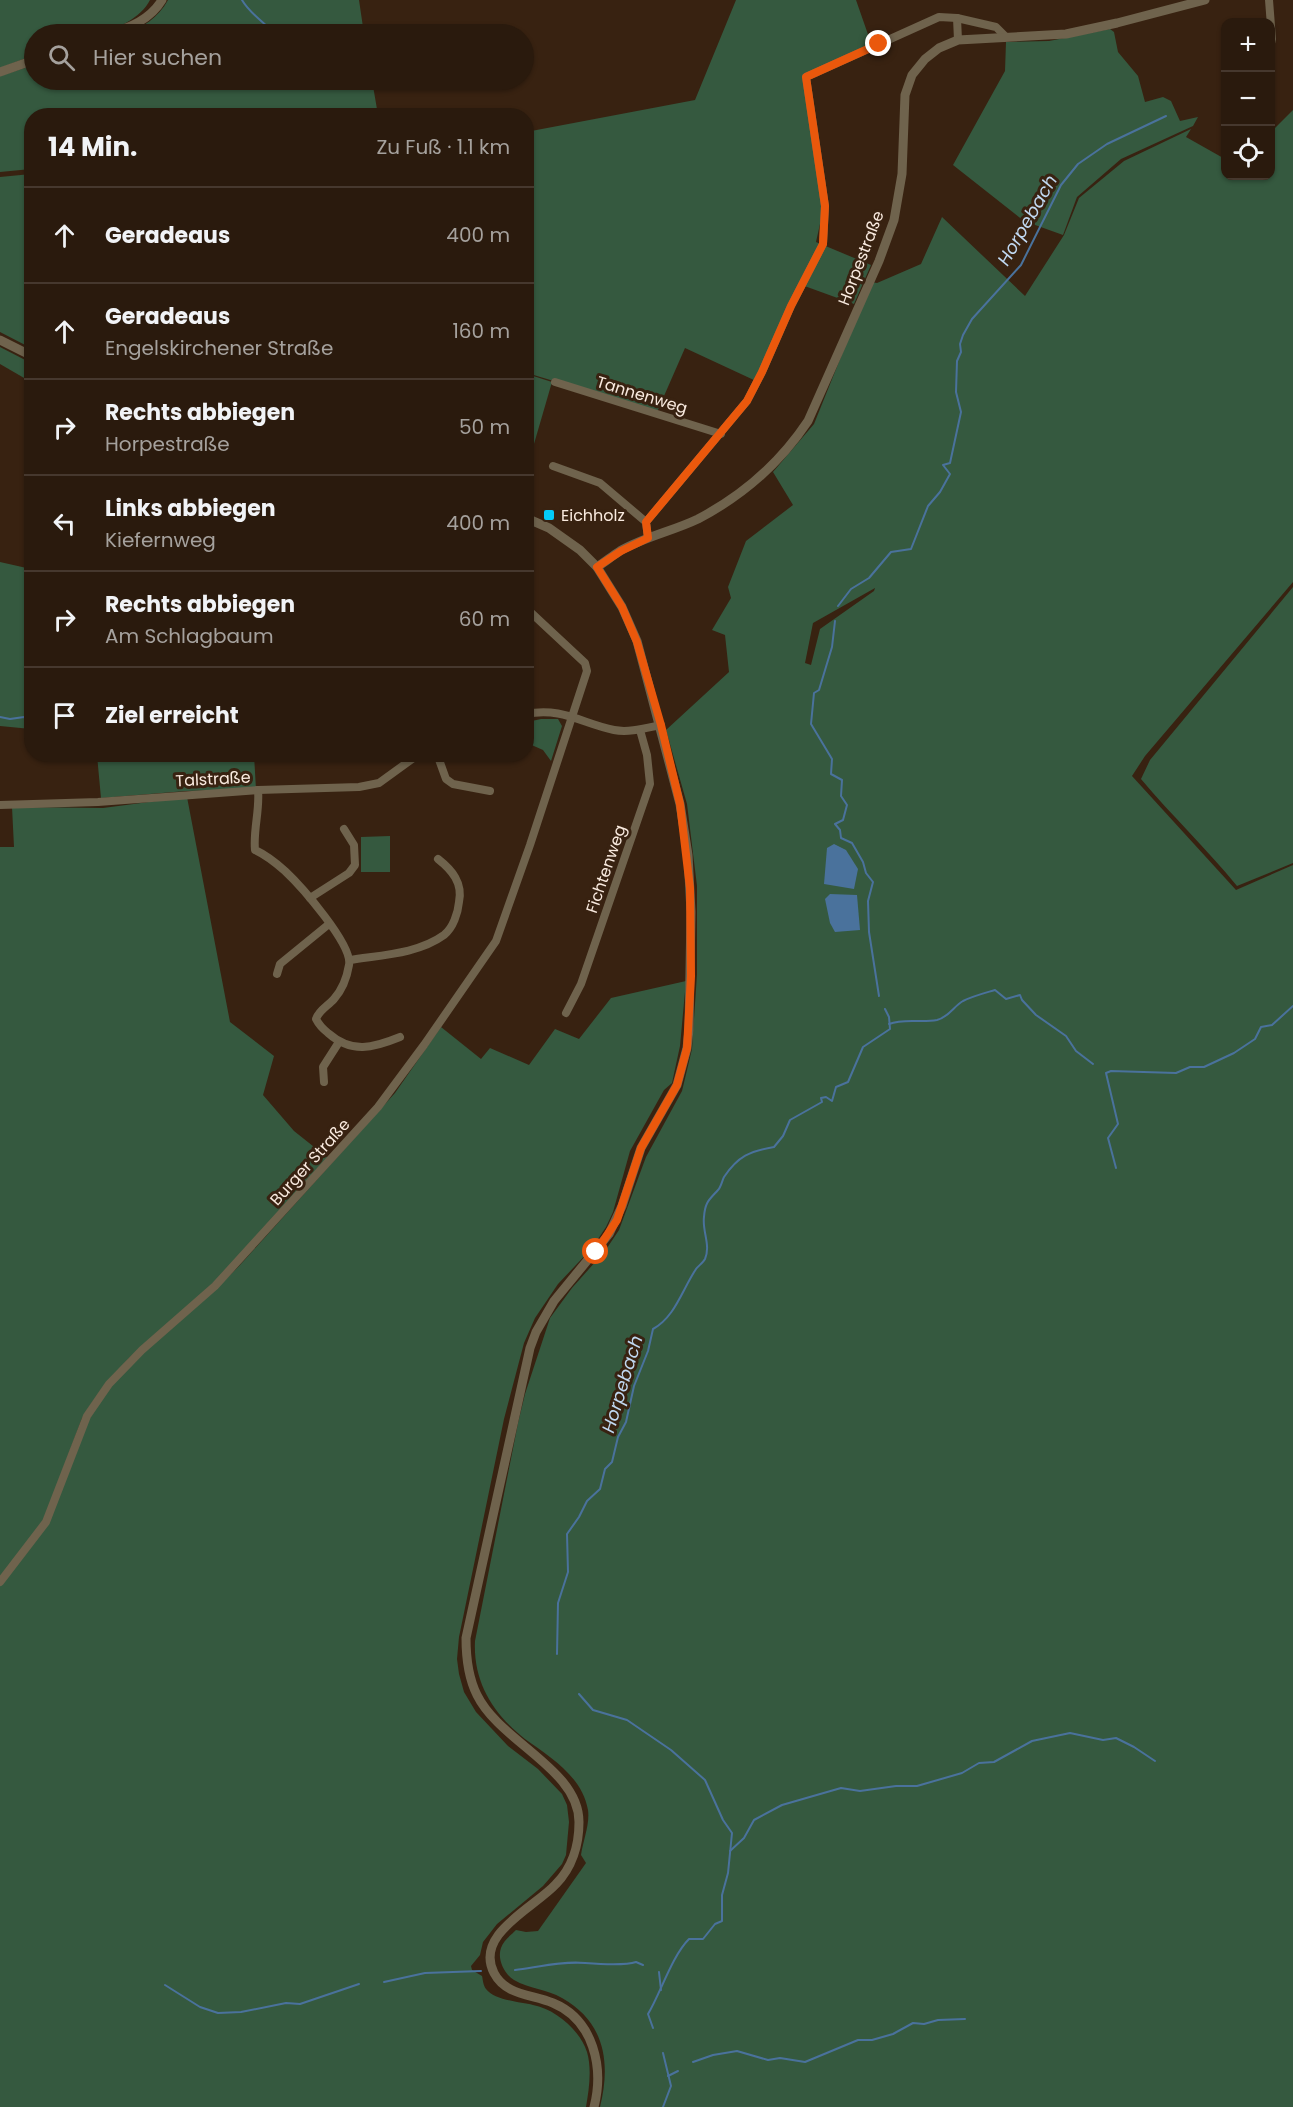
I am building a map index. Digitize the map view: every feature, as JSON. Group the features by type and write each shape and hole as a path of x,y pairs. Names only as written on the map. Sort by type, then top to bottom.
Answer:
{"street":[{"name":"Horpestraße","path":"597,567 621,551 648,538 697,519 745,490 777,460 808,421 879,261 894,220 902,174 905,95 912,75 925,59 939,48 958,40 1066,34 1128,21 1205,0"},
{"path":"1269,0 1270,18"},
{"path":"135,24 142,21 159,2"},
{"path":"646,522 747,401 823,244 825,206 806,77 939,17 957,18 996,27 1006,37"},
{"path":"957,18 958,40"},
{"path":"0,72 24,64"},
{"path":"0,340 24,352"},
{"name":"Tannenweg","path":"555,382 721,434"},
{"path":"553,466 600,483 646,522 648,538"},
{"path":"534,522 562,536 597,567 622,607 637,642 661,725 680,804 690,888 690,1012 683,1067 669,1103 641,1148 622,1206 609,1234 554,1301 536,1332 525,1364 466,1638 468,1671 474,1690 483,1706 505,1731 559,1777 578,1807 578,1842 568,1868 556,1884 498,1934 491,1947 490,1962 494,1972 505,1986 513,1991 556,2004 570,2015 589,2037 598,2067 594,2107"},
{"path":"534,615 585,663 587,671 572,716"},
{"path":"534,713 546,711 572,716 614,730 640,730 661,725"},
{"name":"Burger Straße","path":"0,1582 46,1522 87,1416 109,1384 142,1350 214,1286 378,1107 496,941 572,716"},
{"name":"Fichtenweg","path":"566,1013 581,984 650,784 647,755 640,730"},
{"name":"Talstraße","path":"0,805 98,802 258,790 359,787 379,783 408,762"},
{"path":"440,762 446,779 453,784 490,791"},
{"path":"258,790 255,850 285,871 310,898 343,941 350,960 341,989 335,998 317,1014 318,1024 339,1042 354,1047 365,1048 400,1037"},
{"path":"310,898 350,873 355,865 354,845 344,829"},
{"path":"350,960 412,949 445,934 457,912 460,888 448,866 438,859"},
{"path":"277,974 280,964 329,924"},
{"path":"324,1082 323,1067 339,1042"}],"green space":[{"path":"0,0 150,0 141,12 124,24 24,24 24,59 0,68"},
{"path":"168,0 359,0 363,24 146,24 160,12"},
{"path":"736,0 856,0 871,43 803,76 824,206 816,242 871,265 854,304 799,284 756,381 685,348 657,412 534,375 534,130 695,100"},
{"path":"1110,29 1114,32 1118,52 1138,76 1145,102 1163,97 1171,101 1180,121 1198,117 1193,126 1121,159 1077,197 1063,235 1024,221 953,165 1005,71 1006,42 1049,41"},
{"path":"24,68 24,90 374,90 377,108 24,108 24,170 0,172 0,76"},
{"path":"1293,110 1293,582 1145,756 1132,776 1236,890 1293,865 1293,2107 600,2107 605,2075 604,2060 596,2031 588,2019 562,1998 514,1980 504,1970 500,1957 503,1943 516,1930 538,1931 586,1863 581,1855 588,1815 585,1798 564,1769 525,1739 503,1719 495,1708 487,1696 477,1670 475,1641 518,1423 550,1318 572,1288 605,1251 619,1230 646,1157 682,1091 692,1049 697,974 697,886 687,804 666,730 729,672 725,635 712,630 731,598 728,587 746,541 793,505 773,472 814,424 871,282 877,283 921,264 942,217 1025,296 1064,235 1079,198 1124,161 1191,129 1186,137 1221,157 1221,180 1275,180 1275,128","holes":["875,588 874,591 820,629 811,665 805,663 813,623"]},
{"path":"24,175 24,344 0,332 0,177"},
{"path":"0,347 24,359 24,378 0,364"},
{"path":"534,376 552,382 534,444"},
{"path":"0,562 24,567 24,728 0,726"},
{"path":"1293,587 1293,863 1237,886 1141,779 1150,760"},
{"path":"558,719 562,726 551,761 543,750 534,746 534,720"},
{"path":"98,762 254,762 256,789 186,791 101,798"},
{"path":"187,797 230,1022 274,1056 263,1095 294,1131 328,1158 207,1290 129,1358 93,1401 82,1418 44,1520 0,1577 0,847 14,847 12,807 103,808"},
{"path":"390,836 390,872 361,872 361,837"},
{"path":"686,981 680,1046 672,1083 664,1090 630,1151 613,1212 606,1227 592,1248 558,1284 535,1318 524,1343 504,1419 459,1637 457,1659 464,1692 476,1712 508,1746 538,1769 562,1794 567,1805 569,1822 566,1855 562,1864 543,1886 497,1924 483,1942 480,1955 471,1966 472,1970 482,1976 486,1989 490,1993 550,2011 566,2022 579,2036 589,2059 586,2107 0,2107 0,1586 29,1550 88,1421 105,1393 124,1370 240,1265 395,1093 441,1027 481,1059 490,1048 529,1065 555,1029 579,1039 611,998"}],"water":[{"path":"834,844 846,850 858,869 854,889 824,884 827,848"},
{"path":"830,894 857,895 860,930 835,932 830,923 825,899"}],"waterway":[{"path":"242,0 264,24"},
{"name":"Horpebach","path":"838,606 851,589 869,578 891,552 911,549 928,506 940,492 950,474 943,465 950,463 961,412 956,392 957,361 961,352 960,344 963,335 972,319 1021,265 1061,185 1078,164 1107,144 1166,116"},
{"name":"Horpebach","path":"835,621 832,647 819,690 814,693 811,724 832,759 831,774 842,780 841,796 847,805 843,820 835,824 840,830 841,838 852,843 863,862 866,873 873,882 868,901 869,932 879,996"},
{"path":"0,717 10,719 24,717"},
{"path":"889,1024 901,1021 937,1020 963,1001 995,990 1006,999 1020,995 1036,1015 1066,1036 1076,1051 1093,1064"},
{"path":"1116,1168 1108,1138 1118,1124 1106,1073 1111,1071 1176,1073 1190,1067 1204,1067 1234,1053 1255,1039 1261,1027 1272,1025 1293,1006"},
{"name":"Horpebach","path":"557,1654 558,1603 568,1572 567,1534 587,1501 600,1489 605,1469 612,1462 653,1329 661,1324 673,1310 696,1269 705,1259 707,1254 704,1222 706,1205 719,1189 729,1170 740,1159 758,1150 774,1147 783,1136 790,1120 822,1102 821,1098 826,1097 832,1101 836,1087 848,1082 863,1047 890,1029 889,1017 885,1009"},
{"name":"Horpebach","path":"579,1694 593,1710 627,1720 671,1750 705,1780 723,1820 732,1833 728,1873 722,1895 722,1921 715,1924 703,1939 689,1939 677,1955 648,2014 653,2028"},
{"path":"730,1851 744,1838 754,1820 782,1805 841,1788 860,1791 896,1786 917,1786 962,1773 979,1763 994,1762 1032,1741 1070,1733 1103,1740 1116,1738 1155,1761"},
{"path":"515,1970 568,1963 636,1962 643,1965"},
{"path":"384,1982 425,1973 481,1971"},
{"path":"659,1972 661,1990"},
{"path":"165,1985 200,2007 218,2013 241,2012 286,2003 300,2004 359,1984"},
{"path":"693,2062 713,2055 737,2051 768,2060 780,2058 805,2062 858,2040 872,2040 893,2034 913,2023 924,2024 938,2020 965,2019"},
{"name":"Horpebach","path":"663,2053 671,2086 663,2107"},
{"path":"668,2076 678,2071"}],"place":[{"name":"Eichholz","path":"549,515"}],"route":[{"path":"596,1252 617,1220 641,1148 669,1103 677,1085 687,1048 691,976 688,855 680,804 661,725 637,642 622,607 597,567 621,551 648,538 646,522 747,401 823,244 825,206 806,77 879,44"}]}
